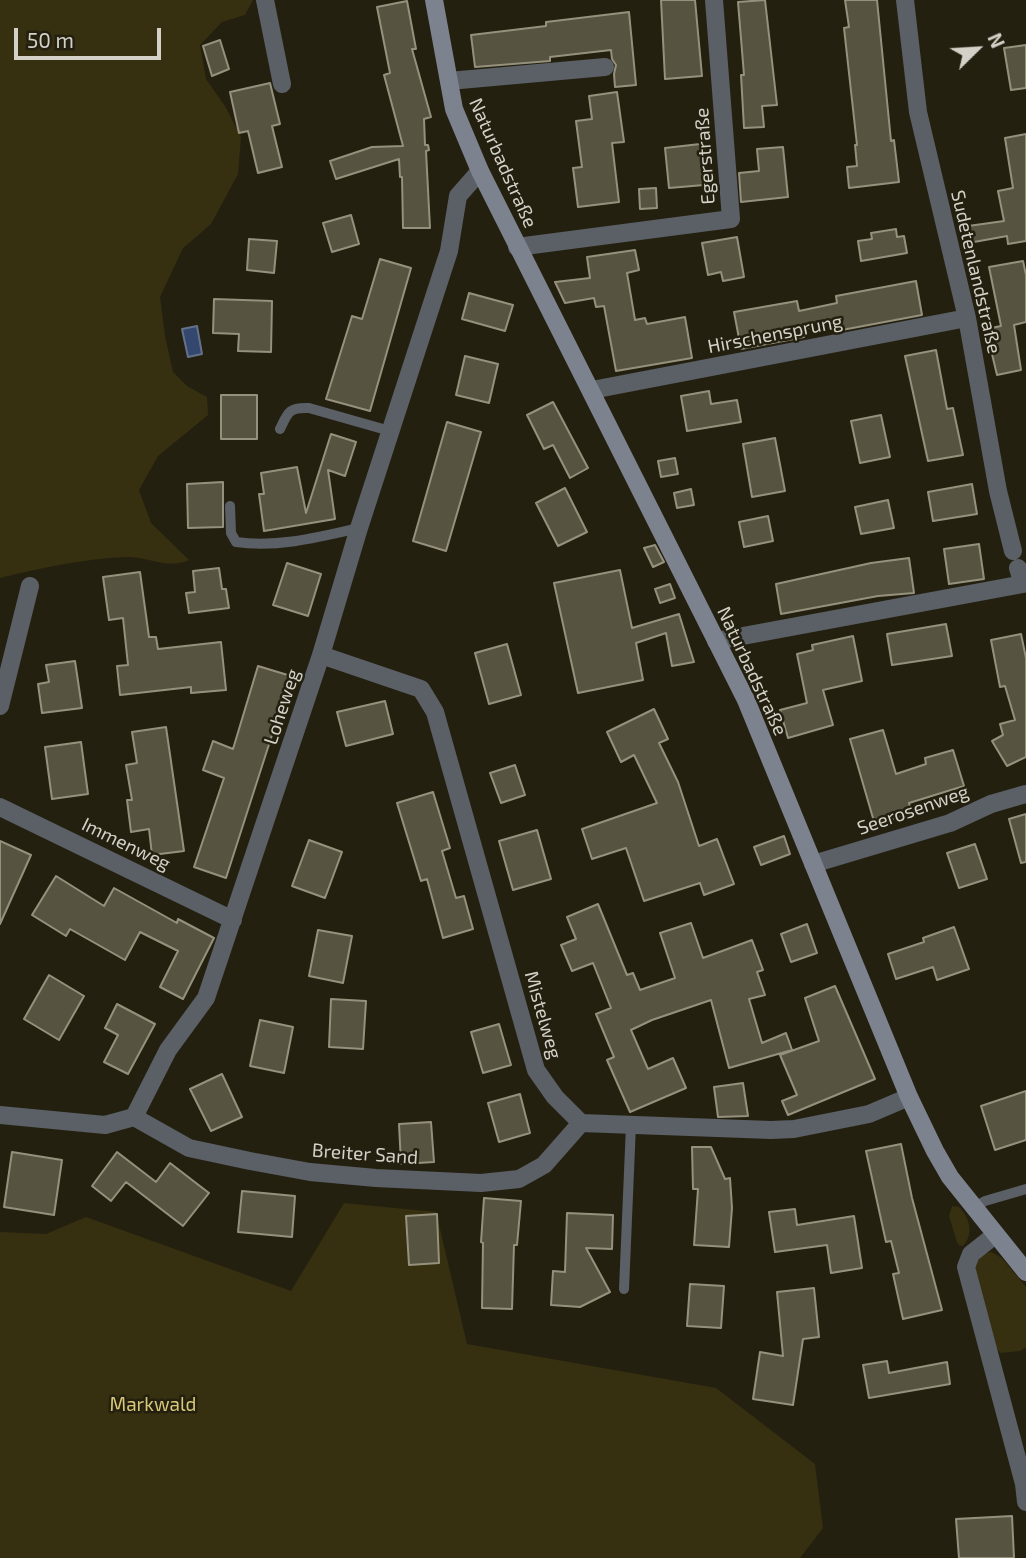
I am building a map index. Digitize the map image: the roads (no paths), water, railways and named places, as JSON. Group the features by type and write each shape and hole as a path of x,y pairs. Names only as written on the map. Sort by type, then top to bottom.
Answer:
{"street":[{"path":"265,0 282,84"},
{"name":"Naturbadstraße","path":"434,0 454,108 480,171 746,700 909,1097 950,1177 1026,1272"},
{"name":"Egerstraße","path":"517,247 731,219 714,0"},
{"name":"Sudetenlandstraße","path":"716,641 1023,584 999,491 967,318 918,112 905,0"},
{"name":"Naturbadstraße","path":"449,81 605,67"},
{"name":"Loheweg","path":"134,1117 169,1050 206,998 321,655 359,528 449,251 458,196 480,171"},
{"name":"Hirschensprung","path":"592,390 967,318"},
{"path":"0,706 30,586"},
{"name":"Mistelweg","path":"321,655 421,689 435,712 536,1070 555,1097 581,1123"},
{"name":"Seerosenweg","path":"813,864 950,823 991,804 1026,794"},
{"name":"Immenweg","path":"0,807 233,920"},
{"path":"581,1123 794,1129 869,1114 909,1097"},
{"path":"0,1115 105,1125 134,1117"},
{"name":"Breiter Sand","path":"134,1117 189,1148 250,1161 310,1172 481,1183 519,1179 544,1166 581,1123"},
{"path":"995,1235 971,1254 966,1267 1024,1484 1026,1502"}],"lane":[{"path":"280,429 288,413 296,407 309,408 390,431"},
{"path":"230,506 231,533 236,542 254,545 359,528"},
{"path":"624,1289 631,1125"},
{"path":"974,1209 985,1201 1026,1189"}],"water":[{"path":"197,326 202,354 188,357 182,329"}],"park label":[{"name":"Markwald","path":"153,1405"}]}
